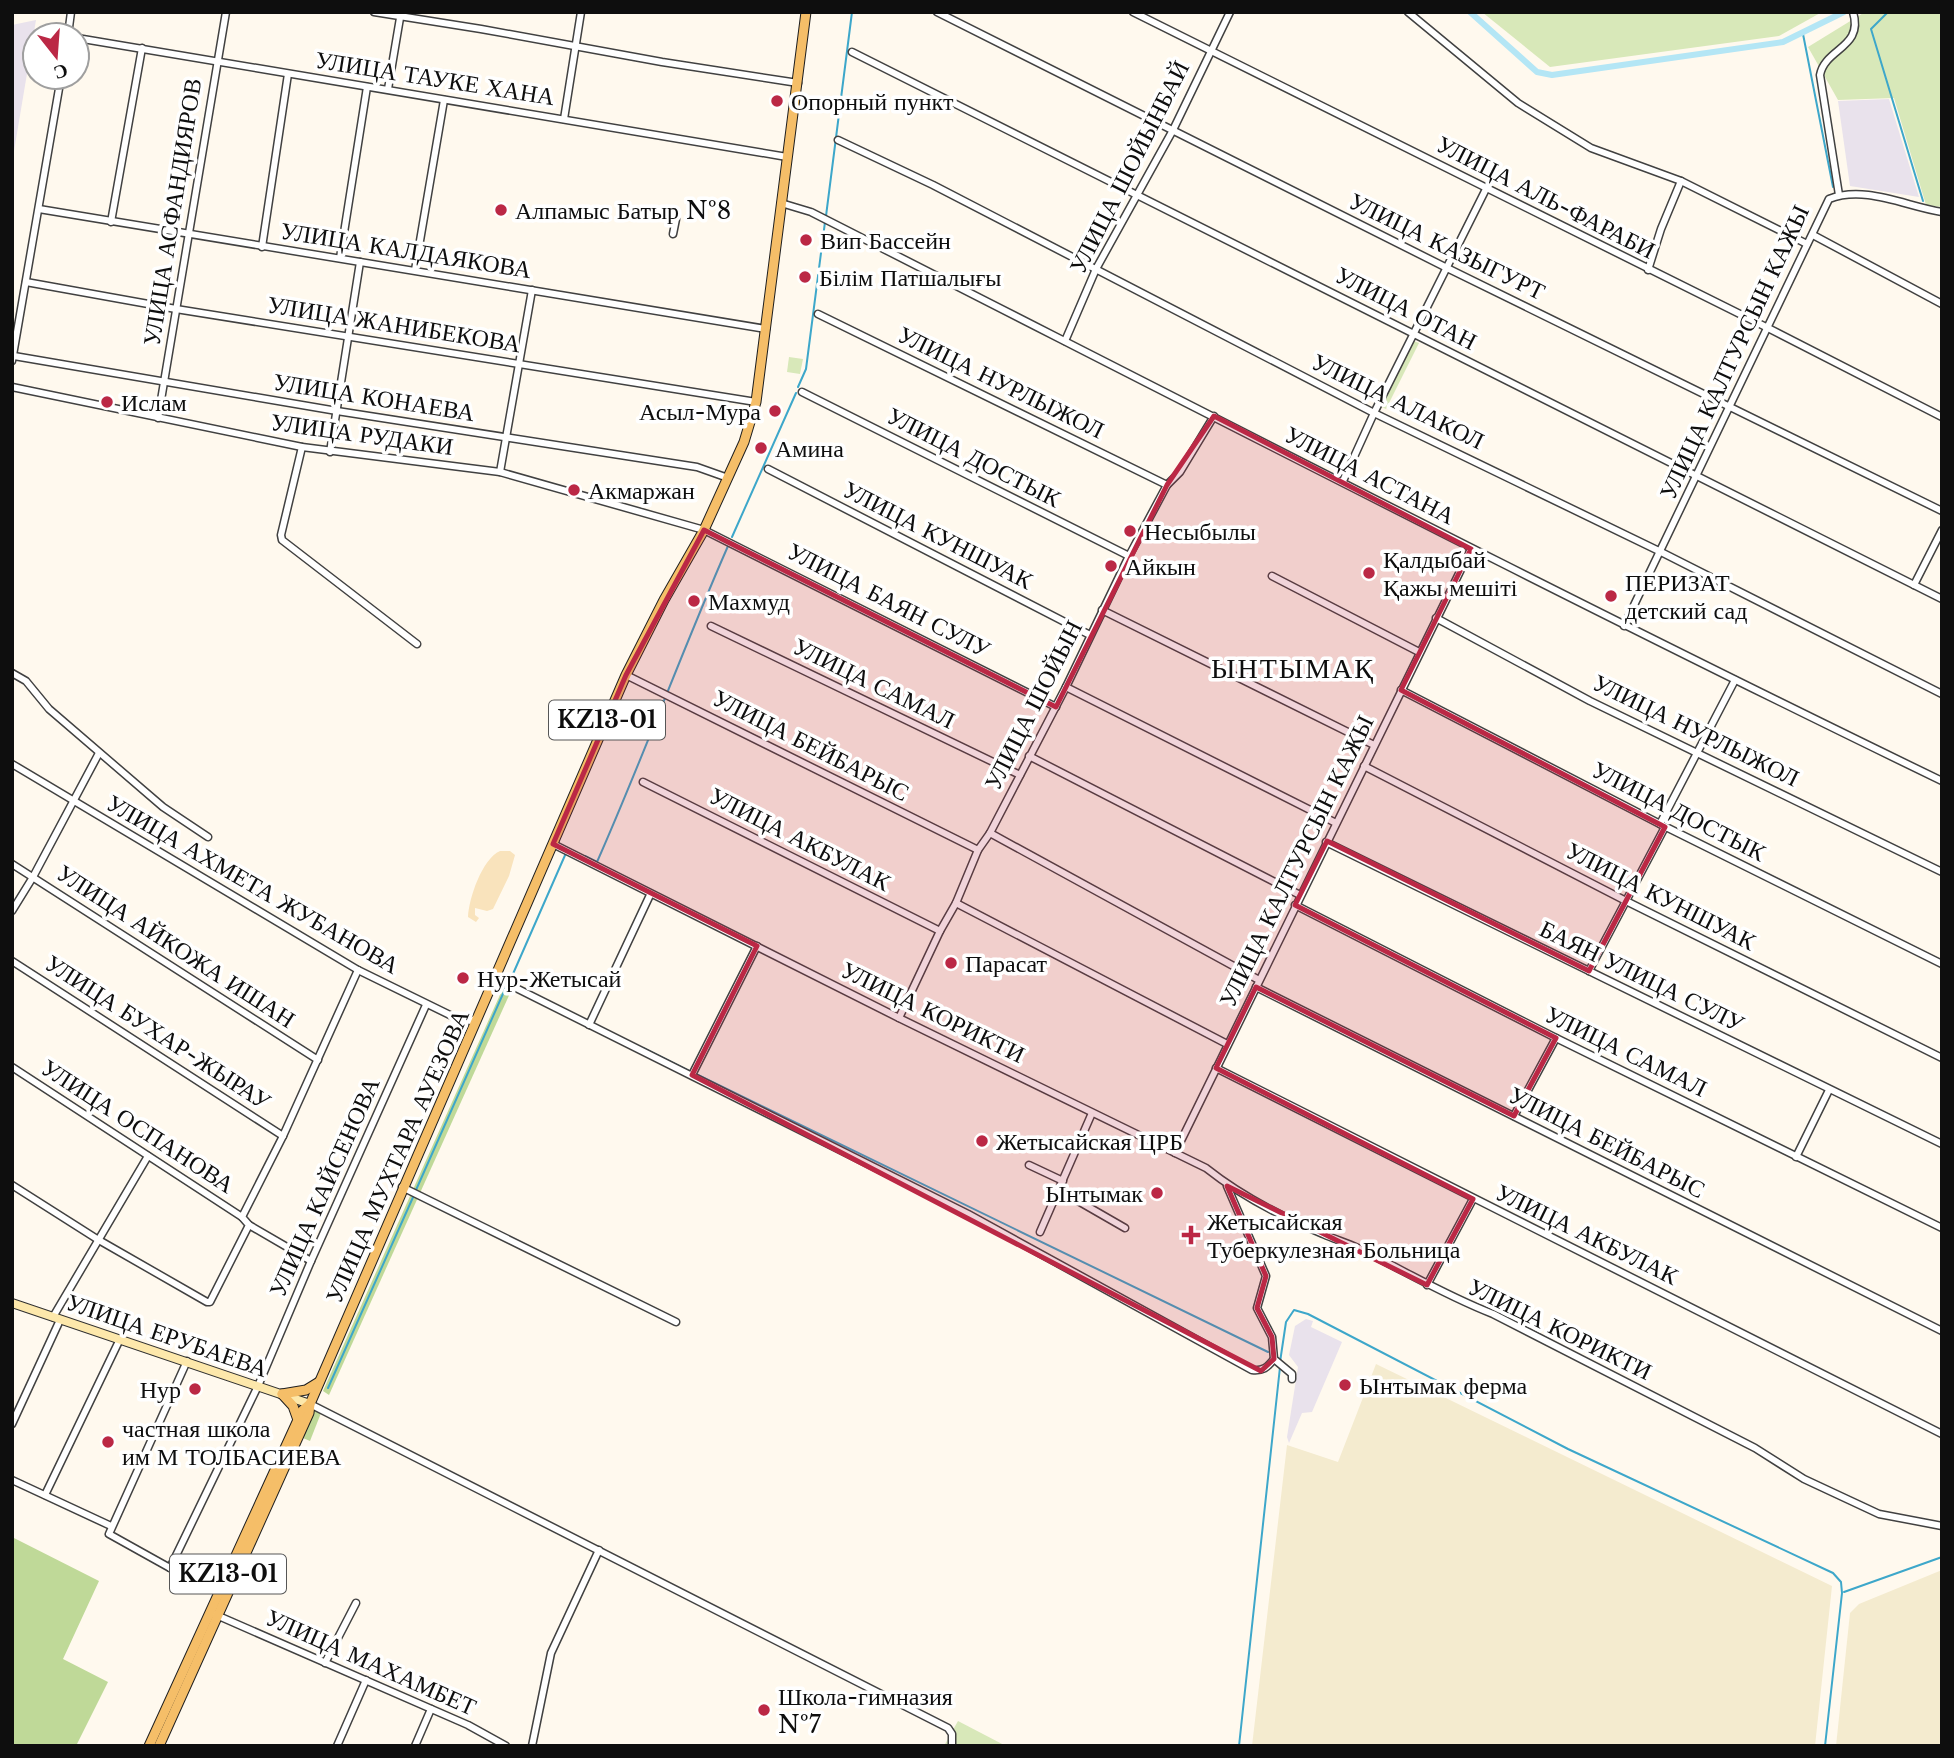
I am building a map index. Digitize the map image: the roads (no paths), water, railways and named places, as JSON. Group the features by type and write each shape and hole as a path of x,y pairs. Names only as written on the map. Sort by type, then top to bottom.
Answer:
{"main road":[{"name":"УЛИЦА МУХТАРА АУЕЗОВА","path":"223,1594 309,1413 310,1404 402,1187 479,1017 626,675 704,530 744,442 756,402 806,12"},
{"path":"282,1394 306,1390 320,1381"},
{"path":"282,1394 293,1406 298,1420"},
{"name":"УЛИЦА МУХТАРА АУЕЗОВА","path":"159,1746 302,1410 310,1404"},
{"name":"УЛИЦА МУХТАРА АУЕЗОВА","path":"149,1746 215,1614"}],"street":[{"name":"УЛИЦА АСФАНДИЯРОВ","path":"158,418 226,12"},
{"path":"374,12 798,83"},
{"path":"564,119 581,12"},
{"name":"УЛИЦА КАЗЫГУРТ","path":"937,12 1447,268 1942,511"},
{"name":"УЛИЦА АЛЬ-ФАРАБИ","path":"1133,12 1942,417"},
{"name":"УЛИЦА ШОЙЫНБАЙ","path":"1065,341 1096,269 1173,130 1230,12"},
{"path":"1408,12 1536,115 1591,148 1681,181 1807,244"},
{"path":"1839,195 1820,75 1822,65 1852,39 1855,27 1853,12"},
{"path":"388,89 401,15"},
{"name":"УЛИЦА ТАУКЕ ХАНА","path":"91,40 787,157"},
{"path":"111,222 142,48"},
{"name":"УЛИЦА ОТАН","path":"852,52 1942,599"},
{"path":"262,247 288,74"},
{"path":"340,258 367,87"},
{"path":"13,358 59,91"},
{"path":"415,270 444,100"},
{"name":"УЛИЦА АЛАКОЛ","path":"838,140 933,185 1374,413 1661,552 1942,694"},
{"path":"1648,270 1681,181"},
{"path":"1343,481 1486,188"},
{"name":"УЛИЦА КАЛТУРСЫН КАЖЫ","path":"1624,626 1829,199 1839,195 1868,195 1942,212"},
{"name":"УЛИЦА АСТАНА","path":"781,203 825,220 1624,626 1942,781"},
{"name":"УЛИЦА КАЛДАЯКОВА","path":"39,209 766,329"},
{"path":"673,234 676,219"},
{"path":"1813,235 1942,304"},
{"path":"330,452 360,262"},
{"name":"УЛИЦА ЖАНИБЕКОВА","path":"26,282 176,309 756,402"},
{"path":"500,472 533,290"},
{"name":"УЛИЦА НУРЛЫЖОЛ","path":"818,314 1167,485"},
{"name":"УЛИЦА КОНАЕВА","path":"13,358 697,467 728,478"},
{"name":"УЛИЦА РУДАКИ","path":"12,387 330,452 500,472 704,530"},
{"name":"УЛИЦА ДОСТЫК","path":"802,392 1129,556"},
{"name":"УЛИЦА ШОЙЫН","path":"899,1018 956,903 978,850 990,833 1056,707 1129,556 1167,485 1180,472 1214,416"},
{"path":"302,447 282,540 417,644"},
{"name":"УЛИЦА КУНШУАК","path":"768,469 1090,635"},
{"name":"УЛИЦА БАЯН СУЛУ","path":"704,530 1056,707"},
{"path":"1914,585 1942,530"},
{"name":"УЛИЦА КАЛТУРСЫН КАЖЫ","path":"1175,1153 1471,549"},
{"path":"1272,576 1419,652"},
{"path":"1102,610 1374,745"},
{"name":"УЛИЦА НУРЛЫЖОЛ","path":"1436,618 1590,701 1942,872"},
{"name":"УЛИЦА САМАЛ","path":"711,626 1020,775"},
{"path":"12,673 26,681 49,709 163,807 208,836"},
{"name":"УЛИЦА БЕЙБАРЫС","path":"626,675 978,850"},
{"path":"1589,971 1735,680"},
{"path":"1066,687 1336,823"},
{"name":"УЛИЦА ДОСТЫК","path":"1401,690 1662,826 1942,964"},
{"path":"12,911 99,753"},
{"path":"1029,756 1300,895"},
{"name":"УЛИЦА АХМЕТА ЖУБАНОВА","path":"12,764 358,970 456,1018 471,1021 479,1017"},
{"name":"УЛИЦА КУНШУАК","path":"1364,766 1626,901 1942,1058"},
{"name":"УЛИЦА АКБУЛАК","path":"643,782 940,931"},
{"path":"990,833 1258,983"},
{"name":"БАЯН УЛИЦА СУЛУ","path":"1326,842 1942,1143"},
{"name":"УЛИЦА КОРИКТИ","path":"553,844 650,895 1206,1168 1226,1184 1457,1300 1493,1314 1755,1448 1804,1479 1879,1514 1942,1526"},
{"name":"УЛИЦА АЙКОЖА ИШАН","path":"12,864 318,1060"},
{"path":"590,1023 650,895"},
{"path":"956,903 1227,1044"},
{"name":"УЛИЦА САМАЛ","path":"1295,905 1556,1038 1942,1228"},
{"path":"692,1075 757,946"},
{"name":"УЛИЦА БУХАР-ЖЫРАУ","path":"12,961 283,1136"},
{"path":"242,1217 283,1136 358,970"},
{"path":"494,977 968,1214 1252,1370 1261,1371 1278,1362"},
{"name":"УЛИЦА БЕЙБАРЫС","path":"1258,983 1514,1116 1942,1331"},
{"name":"УЛИЦА КАЙСЕНОВА","path":"170,1568 258,1386 426,1005"},
{"path":"1514,1116 1556,1038"},
{"name":"УЛИЦА ОСПАНОВА","path":"12,1068 242,1217 249,1225 311,1261"},
{"name":"УЛИЦА АКБУЛАК","path":"1216,1068 1942,1434"},
{"path":"1796,1157 1829,1090"},
{"path":"1040,1232 1091,1113"},
{"path":"12,1424 56,1318 97,1239 148,1156"},
{"path":"1029,1165 1063,1181"},
{"path":"1226,1184 1266,1276 1257,1308 1272,1337 1278,1362 1292,1374 1292,1379"},
{"path":"12,1185 97,1239 207,1302 213,1298 249,1225"},
{"path":"402,1187 676,1322"},
{"path":"1059,1191 1125,1228"},
{"path":"1427,1285 1473,1199"},
{"name":"УЛИЦА ЕРУБАЕВА","path":"12,1303 310,1404"},
{"path":"45,1495 120,1339"},
{"path":"187,1362 111,1526 110,1536 223,1594"},
{"path":"12,1402 20,1406"},
{"path":"310,1404 948,1728 952,1734 952,1746"},
{"path":"12,1480 111,1526"},
{"path":"532,1746 551,1653 599,1550"},
{"path":"325,1662 356,1603"},
{"name":"УЛИЦА МАХАМБЕТ","path":"215,1614 431,1709 502,1745"},
{"path":"337,1746 366,1680"},
{"path":"415,1746 431,1709"}],"waterway":[{"path":"826,216 852,12"},
{"path":"1470,12 1537,72 1552,75 1783,42 1844,12"},
{"path":"1888,12 1871,29 1923,201"},
{"path":"1803,34 1833,187"},
{"path":"798,387 806,369 825,222"},
{"path":"732,537 796,393"},
{"path":"585,856 597,862 728,546"},
{"path":"509,983 566,853"},
{"path":"416,1190 506,987"},
{"path":"643,1048 691,1072"},
{"path":"696,1074 1268,1352"},
{"path":"328,1388 414,1195"},
{"path":"1280,1362 1286,1322 1294,1310 1308,1314 1568,1449 1833,1573 1841,1582 1842,1593 1825,1746"},
{"path":"1239,1746 1280,1367"},
{"path":"1844,1592 1942,1557"}],"place":[{"name":"Опорный пункт","path":"777,101"},
{"name":"Алпамыс Батыр №8","path":"501,210"},
{"name":"Вип Бассейн","path":"806,240"},
{"name":"Білім Патшалығы","path":"805,277"},
{"name":"Ислам","path":"107,402"},
{"name":"Асыл-Мура","path":"775,411"},
{"name":"Амина","path":"761,448"},
{"name":"Акмаржан","path":"574,490"},
{"name":"Несыбылы","path":"1130,531"},
{"name":"Айкын","path":"1111,566"},
{"name":"Қалдыбай Қажы мешіті","path":"1369,573"},
{"name":"ПЕРИЗАТ детский сад","path":"1611,596"},
{"name":"Махмуд","path":"694,601"},
{"name":"Парасат","path":"951,963"},
{"name":"Нур-Жетысай","path":"463,978"},
{"name":"Жетысайская ЦРБ","path":"982,1141"},
{"name":"Ынтымак","path":"1157,1193"},
{"name":"Жетысайская Туберкулезная Больница","path":"1191,1235"},
{"name":"Ынтымак ферма","path":"1345,1385"},
{"name":"Нур","path":"195,1389"},
{"name":"частная школа им М ТОЛБАСИЕВА","path":"108,1442"},
{"name":"Школа-гимназия №7","path":"764,1710"}],"district":[{"name":"ЫНТЫМАҚ","path":"1293,668"}]}
